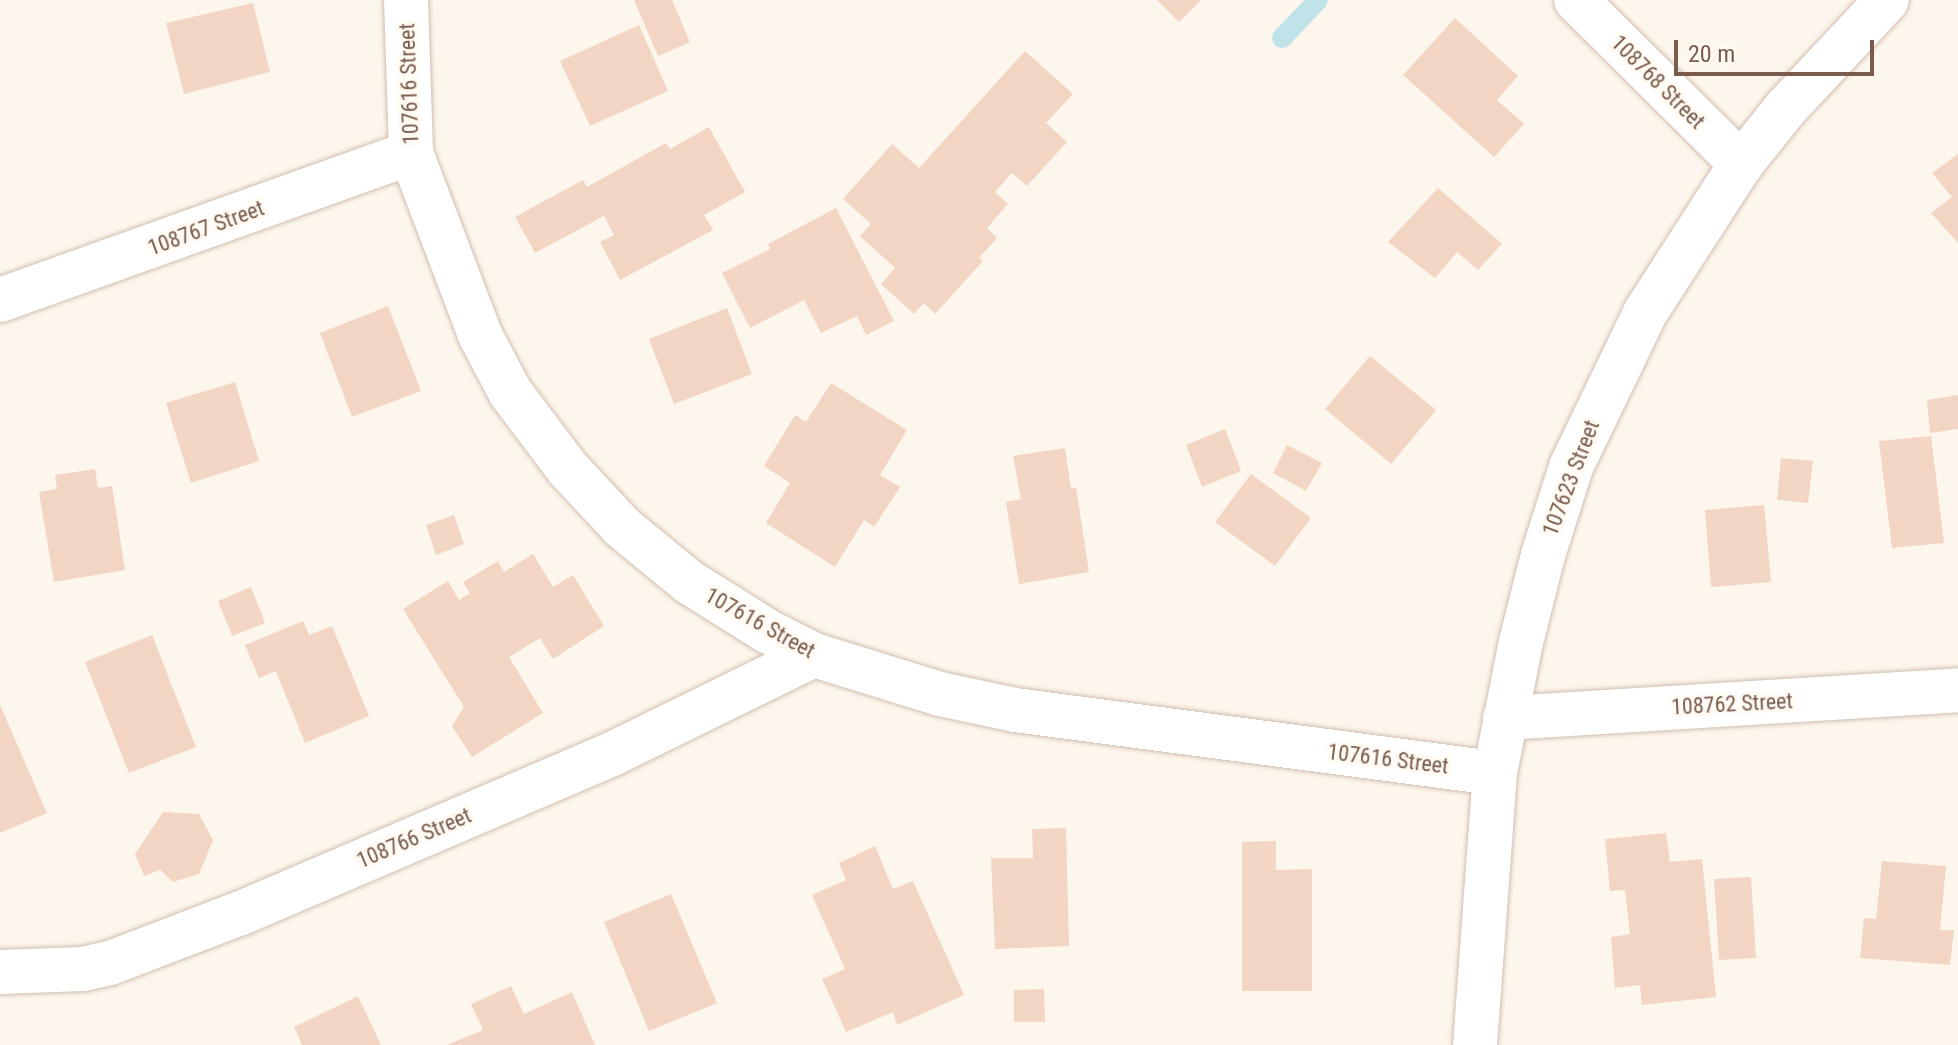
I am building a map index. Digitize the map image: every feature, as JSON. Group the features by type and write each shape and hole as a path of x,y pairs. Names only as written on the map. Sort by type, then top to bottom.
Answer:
{"street":[{"name":"107616 Street","path":"406,0 411,153 480,335 510,392 547,444 622,527 689,582 767,631 814,655 911,686 1015,710 1495,773"},
{"name":"108768 Street","path":"1576,0 1741,164"},
{"name":"107623 Street","path":"1475,1045 1495,773 1539,569 1571,467 1645,313 1741,164 1785,109 1887,0"},
{"name":"108767 Street","path":"0,300 411,153"},
{"name":"108766 Street","path":"0,972 83,969 110,963 241,913 612,754 814,655"},
{"name":"108762 Street","path":"1505,718 1958,690"}],"building":[{"path":"634,0 672,0 690,42 658,56"},
{"path":"1157,0 1201,0 1179,22"},
{"path":"253,3 270,72 184,94 166,23"},
{"path":"1455,18 1518,76 1497,100 1524,124 1494,157 1403,75"},
{"path":"639,25 668,91 590,126 560,61"},
{"path":"1025,51 1073,94 1046,123 1067,142 1027,186 1012,173 995,192 1008,204 987,228 997,238 979,258 983,261 935,314 924,303 914,314 881,284 895,268 860,236 871,224 843,199 892,144 919,168"},
{"path":"709,127 745,192 704,215 713,230 620,280 600,242 614,235 604,216 535,253 515,217 583,180 587,187 666,143 670,149"},
{"path":"1958,154 1958,243 1931,213 1952,197 1932,173"},
{"path":"1438,188 1502,244 1478,270 1457,252 1435,278 1388,242"},
{"path":"836,208 894,321 866,335 857,316 821,333 804,300 750,328 722,273 770,249 768,244"},
{"path":"388,306 421,391 352,417 320,333"},
{"path":"727,308 752,374 674,404 649,339"},
{"path":"1370,356 1436,410 1391,464 1325,409"},
{"path":"235,382 259,461 191,483 166,403"},
{"path":"831,383 907,430 880,475 900,487 874,527 864,520 835,567 766,523 790,483 764,466 795,415 806,422"},
{"path":"1958,395 1958,429 1930,433 1927,400"},
{"path":"1225,429 1241,471 1202,487 1186,445"},
{"path":"1931,436 1944,543 1892,548 1879,441"},
{"path":"1287,445 1322,463 1306,491 1273,473"},
{"path":"1065,448 1071,489 1076,487 1089,572 1019,584 1006,502 1021,499 1013,456"},
{"path":"1781,458 1813,461 1808,503 1777,500"},
{"path":"95,469 98,488 112,486 125,570 54,582 39,492 57,489 55,475"},
{"path":"1251,474 1311,518 1275,566 1215,522"},
{"path":"1764,505 1771,582 1711,587 1705,510"},
{"path":"454,515 464,544 436,555 426,525"},
{"path":"533,554 553,587 573,575 604,626 553,659 540,638 509,657 543,713 472,757 452,726 464,707 403,609 448,581 459,600 470,593 463,582 498,561 504,572"},
{"path":"251,587 265,623 232,636 218,601"},
{"path":"303,621 309,635 332,626 369,716 305,743 276,671 259,678 245,645"},
{"path":"152,635 196,747 129,773 85,662"},
{"path":"0,705 47,813 0,833"},
{"path":"163,812 199,814 213,840 199,874 173,882 160,870 144,876 135,854"},
{"path":"1066,828 1069,946 995,949 991,858 1033,858 1032,829"},
{"path":"1666,833 1670,862 1702,859 1716,997 1642,1005 1640,985 1615,988 1611,937 1630,934 1625,890 1610,891 1605,839"},
{"path":"1276,841 1276,870 1312,869 1312,991 1242,991 1242,842"},
{"path":"875,846 893,889 913,881 964,995 897,1025 893,1012 846,1032 822,979 845,969 812,895 846,880 839,863"},
{"path":"1882,861 1946,866 1940,930 1954,930 1950,965 1860,958 1864,918 1876,919"},
{"path":"1751,877 1756,958 1719,960 1714,879"},
{"path":"671,894 717,1003 649,1031 604,922"},
{"path":"511,986 524,1014 572,992 595,1045 447,1045 483,1030 471,1004"},
{"path":"1044,989 1045,1022 1014,1022 1014,990"},
{"path":"358,996 381,1045 302,1045 294,1027"}],"waterway":[{"path":"1282,38 1318,0"}]}
